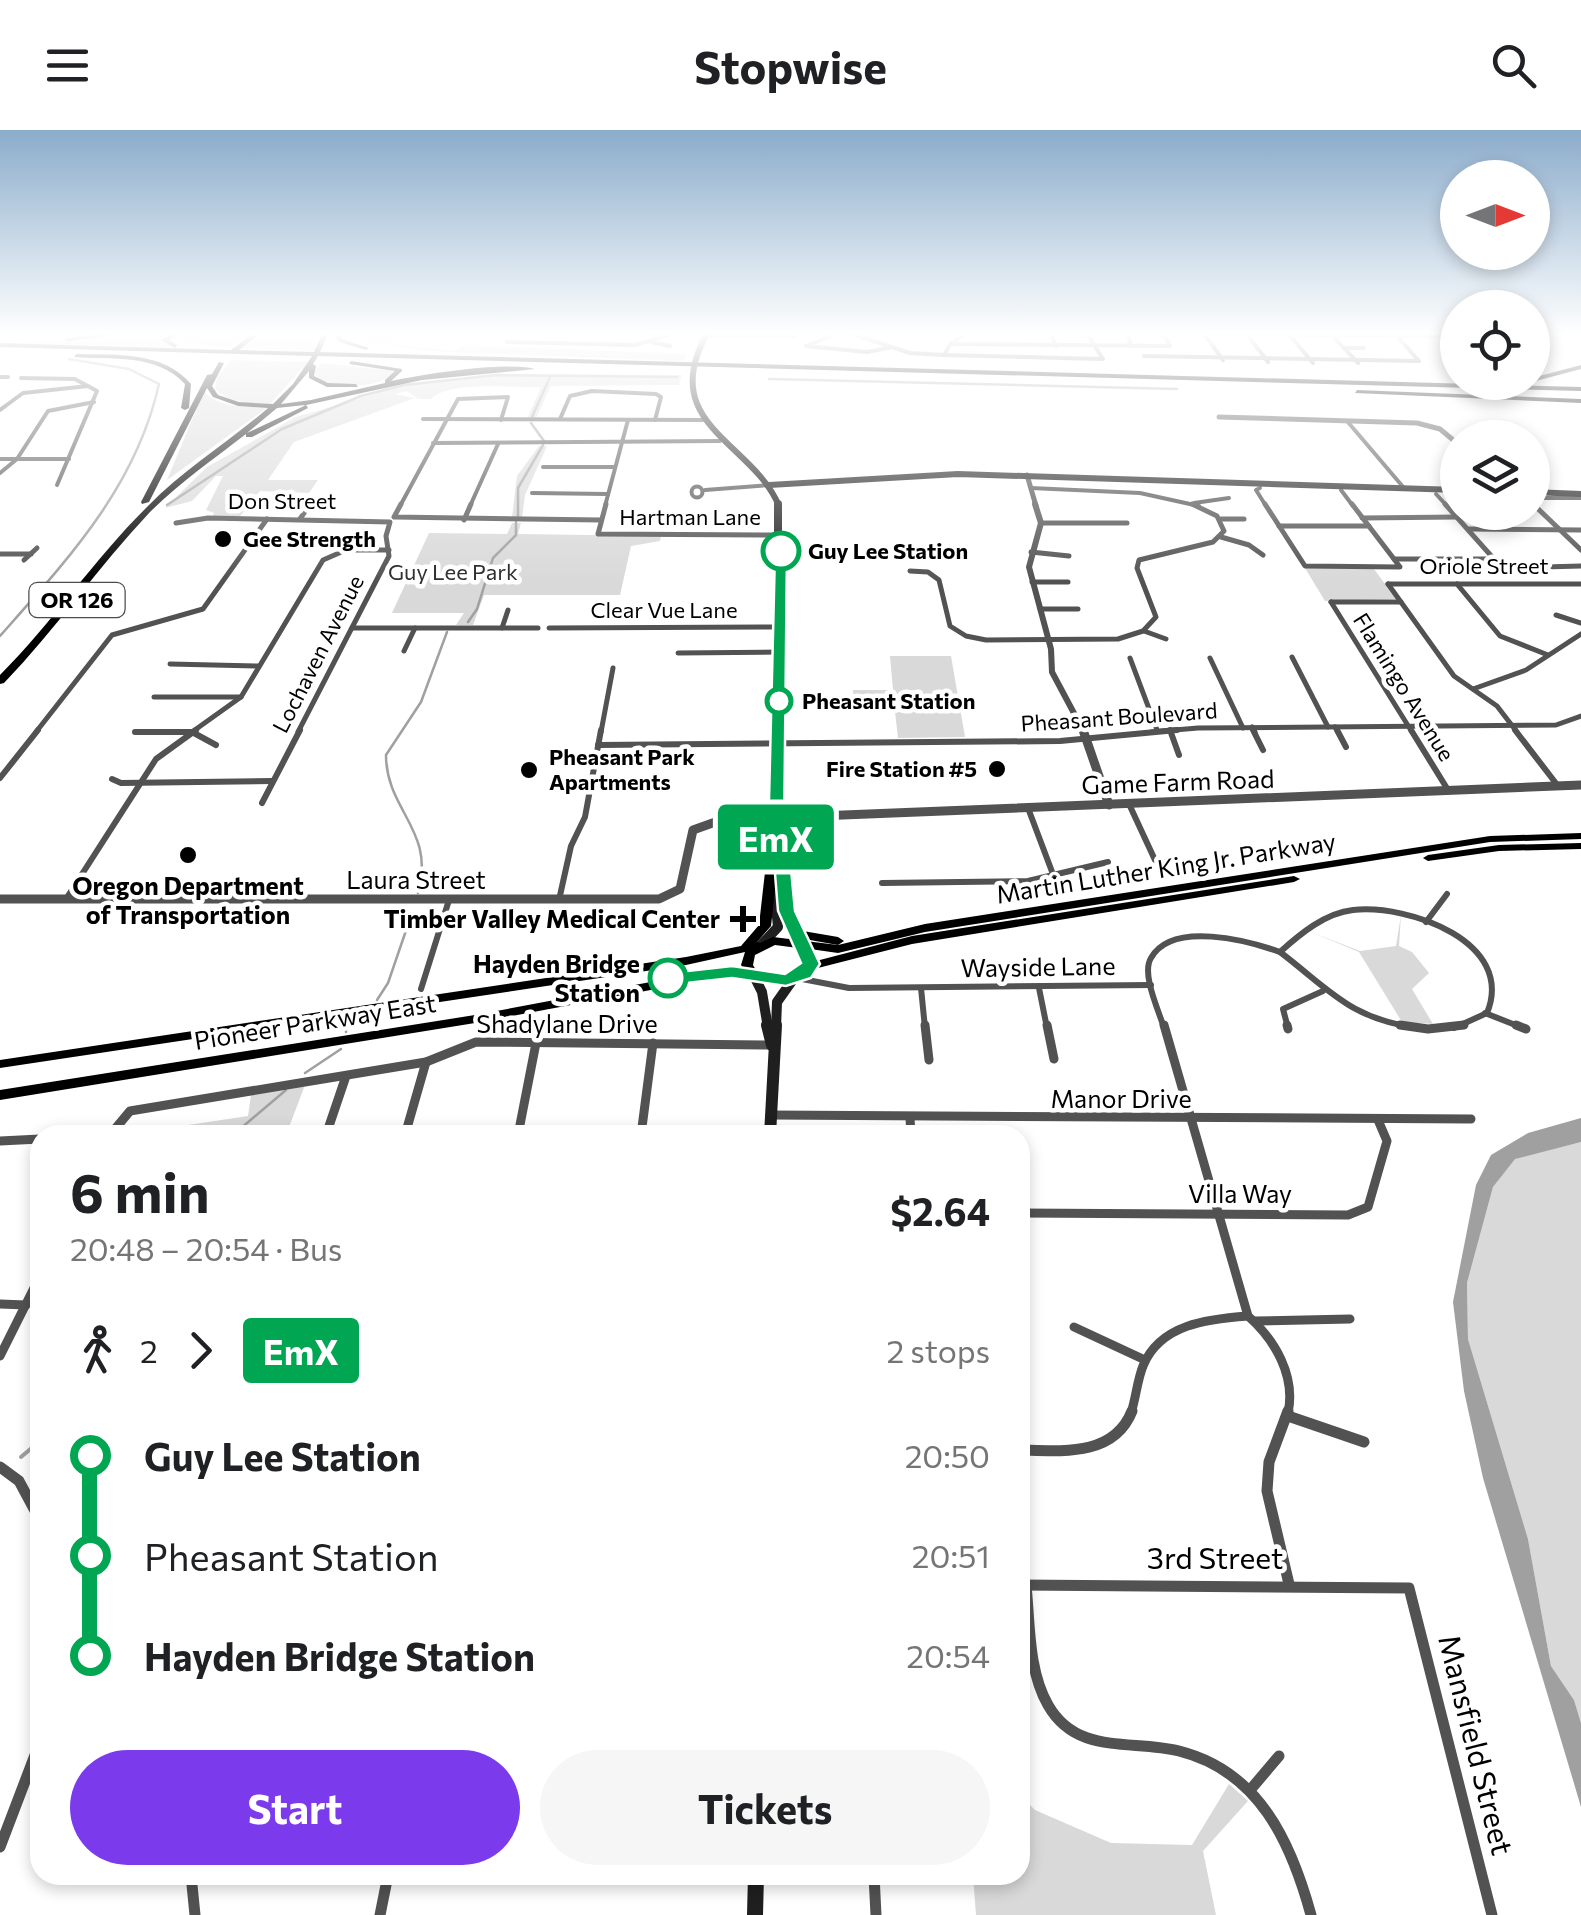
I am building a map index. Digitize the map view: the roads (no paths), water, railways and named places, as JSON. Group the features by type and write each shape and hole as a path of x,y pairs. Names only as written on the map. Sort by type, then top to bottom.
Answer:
{"highway":[{"path":"180,433 184,415"},
{"name":"OR 126","path":"0,671 60,608 140,510 162,476 188,415"},
{"name":"OR 126","path":"0,681 69,610 173,484 263,415"},
{"path":"173,484 287,415"}],"main road":[{"path":"700,415 720,441 769,485 780,505 776,842 781,848 786,911 810,956 810,967 778,997 770,1125"},
{"path":"769,485 900,475 1027,475 1440,489"},
{"path":"1550,497 1581,496"},
{"name":"Martin Luther King Jr. Parkway","path":"0,1064 781,941 800,941 829,950 895,935 1490,839 1581,836"},
{"path":"772,1045 766,1028 764,992 748,961 778,927 770,848 776,842"},
{"name":"Martin Luther King Jr. Parkway","path":"810,967 912,940 1420,859 1499,848 1581,846"},
{"path":"743,949 765,926 771,872"},
{"name":"Pioneer Parkway East","path":"0,1095 475,1020 720,973 795,978"},
{"path":"755,1915 756,1885"}],"street":[{"path":"0,473 17,459 45,415"},
{"path":"57,485 88,415"},
{"path":"392,519 449,415"},
{"path":"501,420 503,415"},
{"path":"560,420 562,415"},
{"path":"656,420 657,415"},
{"path":"1219,417 1424,424 1440,428"},
{"path":"423,419 702,420"},
{"path":"601,520 628,420"},
{"path":"1347,421 1404,488"},
{"path":"434,444 720,441"},
{"path":"464,520 498,444"},
{"path":"0,459 69,460"},
{"path":"542,467 615,467"},
{"path":"1027,475 1041,522 1031,552 1032,582 1056,682 1088,739 1109,804"},
{"path":"705,491 769,485"},
{"path":"1031,488 1153,495 1193,503 1222,519 1244,518"},
{"path":"1260,488 1256,490 1306,566 1400,567 1341,490"},
{"path":"532,493 608,494"},
{"path":"1436,494 1440,499"},
{"path":"300,519 314,497"},
{"path":"1193,503 1229,498"},
{"path":"1084,514 1084,525"},
{"name":"Don Street","path":"176,523 197,518 601,520"},
{"path":"1362,518 1440,518"},
{"path":"1550,518 1581,550"},
{"path":"0,778 112,635 129,626 203,609 266,519"},
{"name":"Lochaven Avenue","path":"262,803 390,550 392,519"},
{"path":"1221,537 1222,519"},
{"name":"Hartman Lane","path":"601,520 598,534 781,535"},
{"path":"1041,522 1128,523"},
{"path":"1279,526 1369,526"},
{"path":"1469,530 1502,568 1581,566"},
{"path":"1550,530 1581,530"},
{"path":"910,571 928,572 939,580 946,622 960,636 1106,640 1144,631 1152,624 1155,609 1137,564 1151,556 1221,537 1249,545 1263,555"},
{"path":"24,560 37,548"},
{"path":"1188,549 1197,555"},
{"path":"66,899 169,746 217,719 241,697 323,560 346,550 390,550"},
{"path":"1031,552 1069,556"},
{"path":"0,554 30,554"},
{"path":"1394,559 1494,559"},
{"path":"1032,582 1068,582"},
{"name":"Oriole Street","path":"1400,602 1388,584 1581,584"},
{"path":"1456,584 1500,636 1548,655"},
{"name":"Flamingo Avenue","path":"1400,602 1331,602 1448,790"},
{"path":"1400,602 1454,676 1497,706 1558,786"},
{"path":"1040,608 1078,609"},
{"path":"502,628 508,610"},
{"path":"1556,615 1581,623"},
{"name":"Clear Vue Lane","path":"549,628 780,627"},
{"path":"352,628 538,628"},
{"path":"404,652 415,628"},
{"path":"1144,631 1166,639"},
{"path":"1473,689 1526,670 1581,634"},
{"path":"678,652 779,652"},
{"path":"1130,658 1158,730"},
{"path":"1210,658 1243,728"},
{"path":"1292,658 1346,747"},
{"path":"170,664 260,666"},
{"path":"559,900 571,846 586,817 614,668"},
{"path":"154,697 241,697"},
{"name":"Pheasant Boulevard","path":"598,745 1088,739 1170,729 1556,725 1581,716"},
{"path":"1252,728 1263,750"},
{"path":"1170,729 1179,755"},
{"path":"136,732 192,732 216,745"},
{"path":"112,779 272,782"},
{"name":"Game Farm Road","path":"776,818 1581,785"},
{"path":"1129,804 1162,872"},
{"path":"1028,808 1054,876"},
{"name":"Laura Street","path":"0,899 642,900 673,895 684,880 688,836 693,830 720,820 776,818"},
{"path":"882,883 1054,876 1090,870 1108,862"},
{"path":"1426,922 1447,894"},
{"path":"422,989 448,900"},
{"path":"1351,910 1379,910 1426,922 1468,943 1486,962 1494,998 1485,1012 1470,1023 1450,1028 1398,1027 1346,1007 1280,952 1309,927 1351,910"},
{"name":"Wayside Lane","path":"795,978 849,988 1151,985 1151,956 1176,940 1231,938 1280,952"},
{"path":"810,967 820,980"},
{"path":"1151,985 1252,1318 1281,1362 1290,1389 1288,1416 1272,1448 1266,1478 1269,1510 1289,1584"},
{"path":"921,988 929,1060"},
{"path":"1039,988 1054,1058"},
{"path":"1288,1028 1284,1010 1324,992"},
{"path":"1485,1012 1526,1029"},
{"path":"520,1125 536,1043"},
{"path":"642,1125 652,1043"},
{"name":"Shadylane Drive","path":"118,1125 130,1111 426,1062 460,1045 772,1045"},
{"path":"408,1125 426,1062"},
{"path":"329,1125 346,1076"},
{"name":"Manor Drive","path":"770,1115 1472,1119"},
{"path":"910,1118 910,1125"},
{"name":"Villa Way","path":"1030,1213 1348,1215 1368,1206 1387,1141 1378,1120"},
{"path":"0,1140 30,1139"},
{"path":"0,1356 30,1296"},
{"path":"0,1304 26,1304"},
{"path":"1030,1450 1076,1450 1106,1442 1130,1422 1145,1360 1166,1338 1190,1324 1252,1318 1350,1319"},
{"path":"1074,1327 1145,1360"},
{"path":"1288,1416 1364,1442"},
{"path":"0,1466 19,1481 30,1501"},
{"name":"3rd Street","path":"1030,1585 1289,1584 1409,1588"},
{"name":"Mansfield Street","path":"1409,1588 1492,1915"},
{"path":"1030,1631 1038,1684 1056,1717 1085,1740 1117,1749 1178,1751 1215,1765 1251,1789 1286,1833 1311,1915"},
{"path":"1251,1789 1279,1756"},
{"path":"0,1847 30,1768"},
{"path":"192,1885 196,1915"},
{"path":"380,1915 386,1885"},
{"path":"874,1885 876,1915"}],"waterway":[{"path":"0,636 96,520 134,456 150,415"},
{"path":"167,505 282,429 315,415"},
{"path":"531,423 544,441"},
{"path":"518,517 518,488 543,445"},
{"path":"468,622 477,609 493,558 516,535 516,522"},
{"path":"418,893 421,853 394,791 386,755 421,702 447,632"},
{"path":"377,1000 388,983 411,916"},
{"path":"346,1025 346,1032"},
{"path":"305,1073 341,1049"},
{"path":"245,1125 286,1090"},
{"path":"21,1457 30,1449"}],"place":[{"name":"Gee Strength","path":"223,539"},
{"name":"Guy Lee Station","path":"781,551"},
{"name":"Pheasant Station","path":"779,701"},
{"name":"Fire Station #5","path":"997,769"},
{"name":"Pheasant Park Apartments","path":"529,770"},
{"name":"Oregon Department of Transportation","path":"188,855"},
{"name":"Timber Valley Medical Center","path":"743,919"},
{"name":"Hayden Bridge Station","path":"668,978"}],"park label":[{"name":"Guy Lee Park","path":"453,572"}]}
